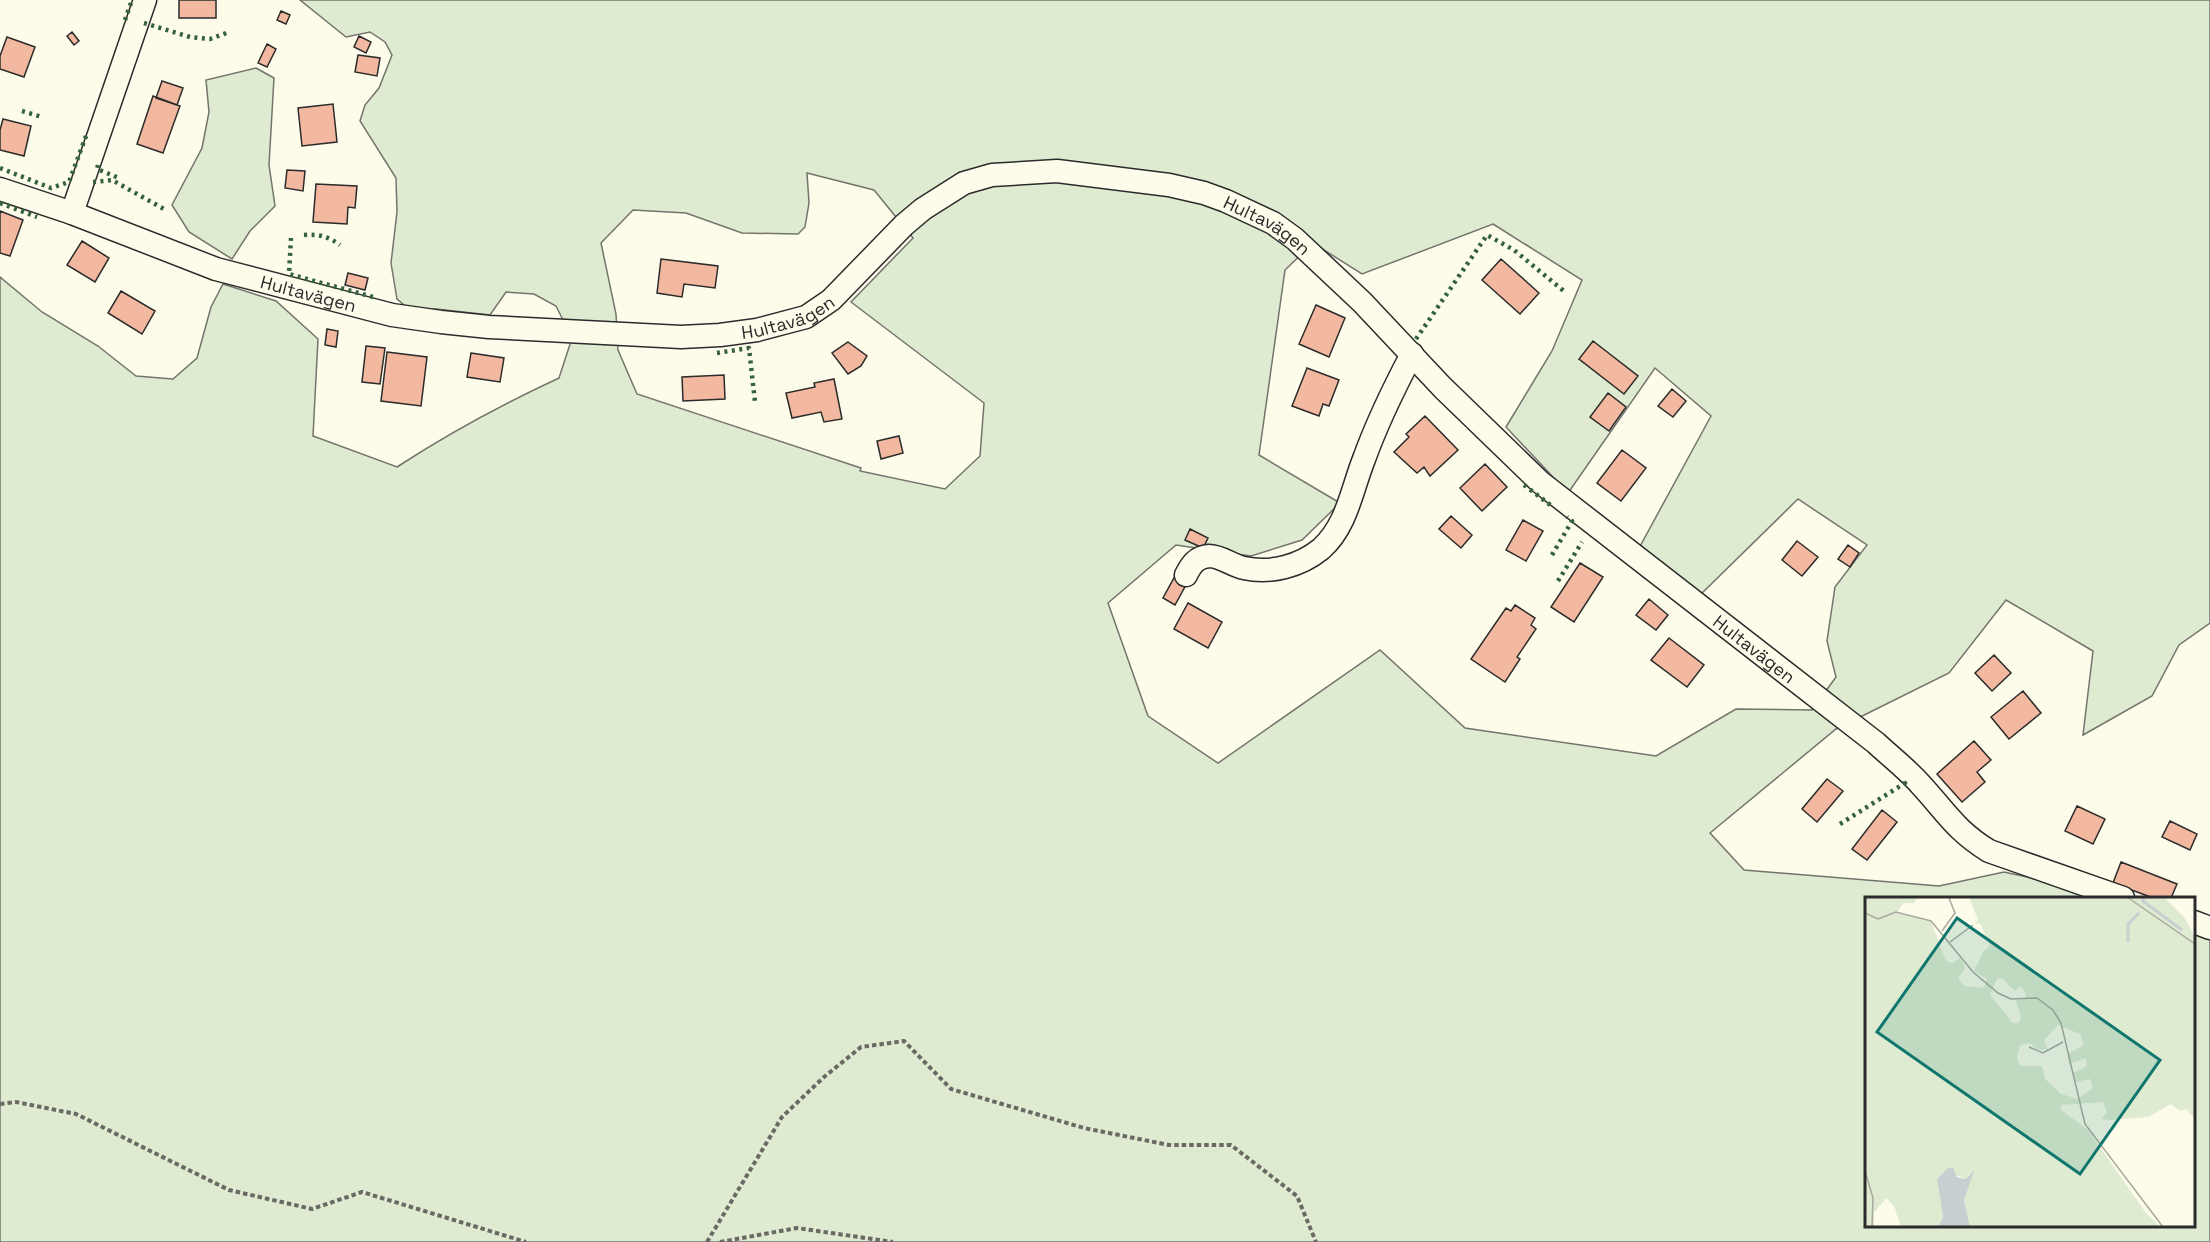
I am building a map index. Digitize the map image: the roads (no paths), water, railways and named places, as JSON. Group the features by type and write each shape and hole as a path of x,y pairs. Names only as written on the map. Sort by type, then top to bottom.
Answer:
{"street":[{"path":"72,213 145,0"},
{"name":"Hultavägen","path":"0,189 72,213 216,268 392,315 489,327 628,335 720,335 757,330 806,317 831,300 923,209 964,183 992,175 1057,171 1123,178 1181,188 1226,201 1273,223 1294,239 1320,262 1489,434 1540,482 1876,743 1921,784 1951,822 1970,840 1989,851 2120,897"},
{"path":"1186,575 1192,563 1211,556 1244,568 1272,570 1290,567 1322,548 1339,528 1363,460 1412,354"},
{"path":"2195,923 2210,928"}]}
